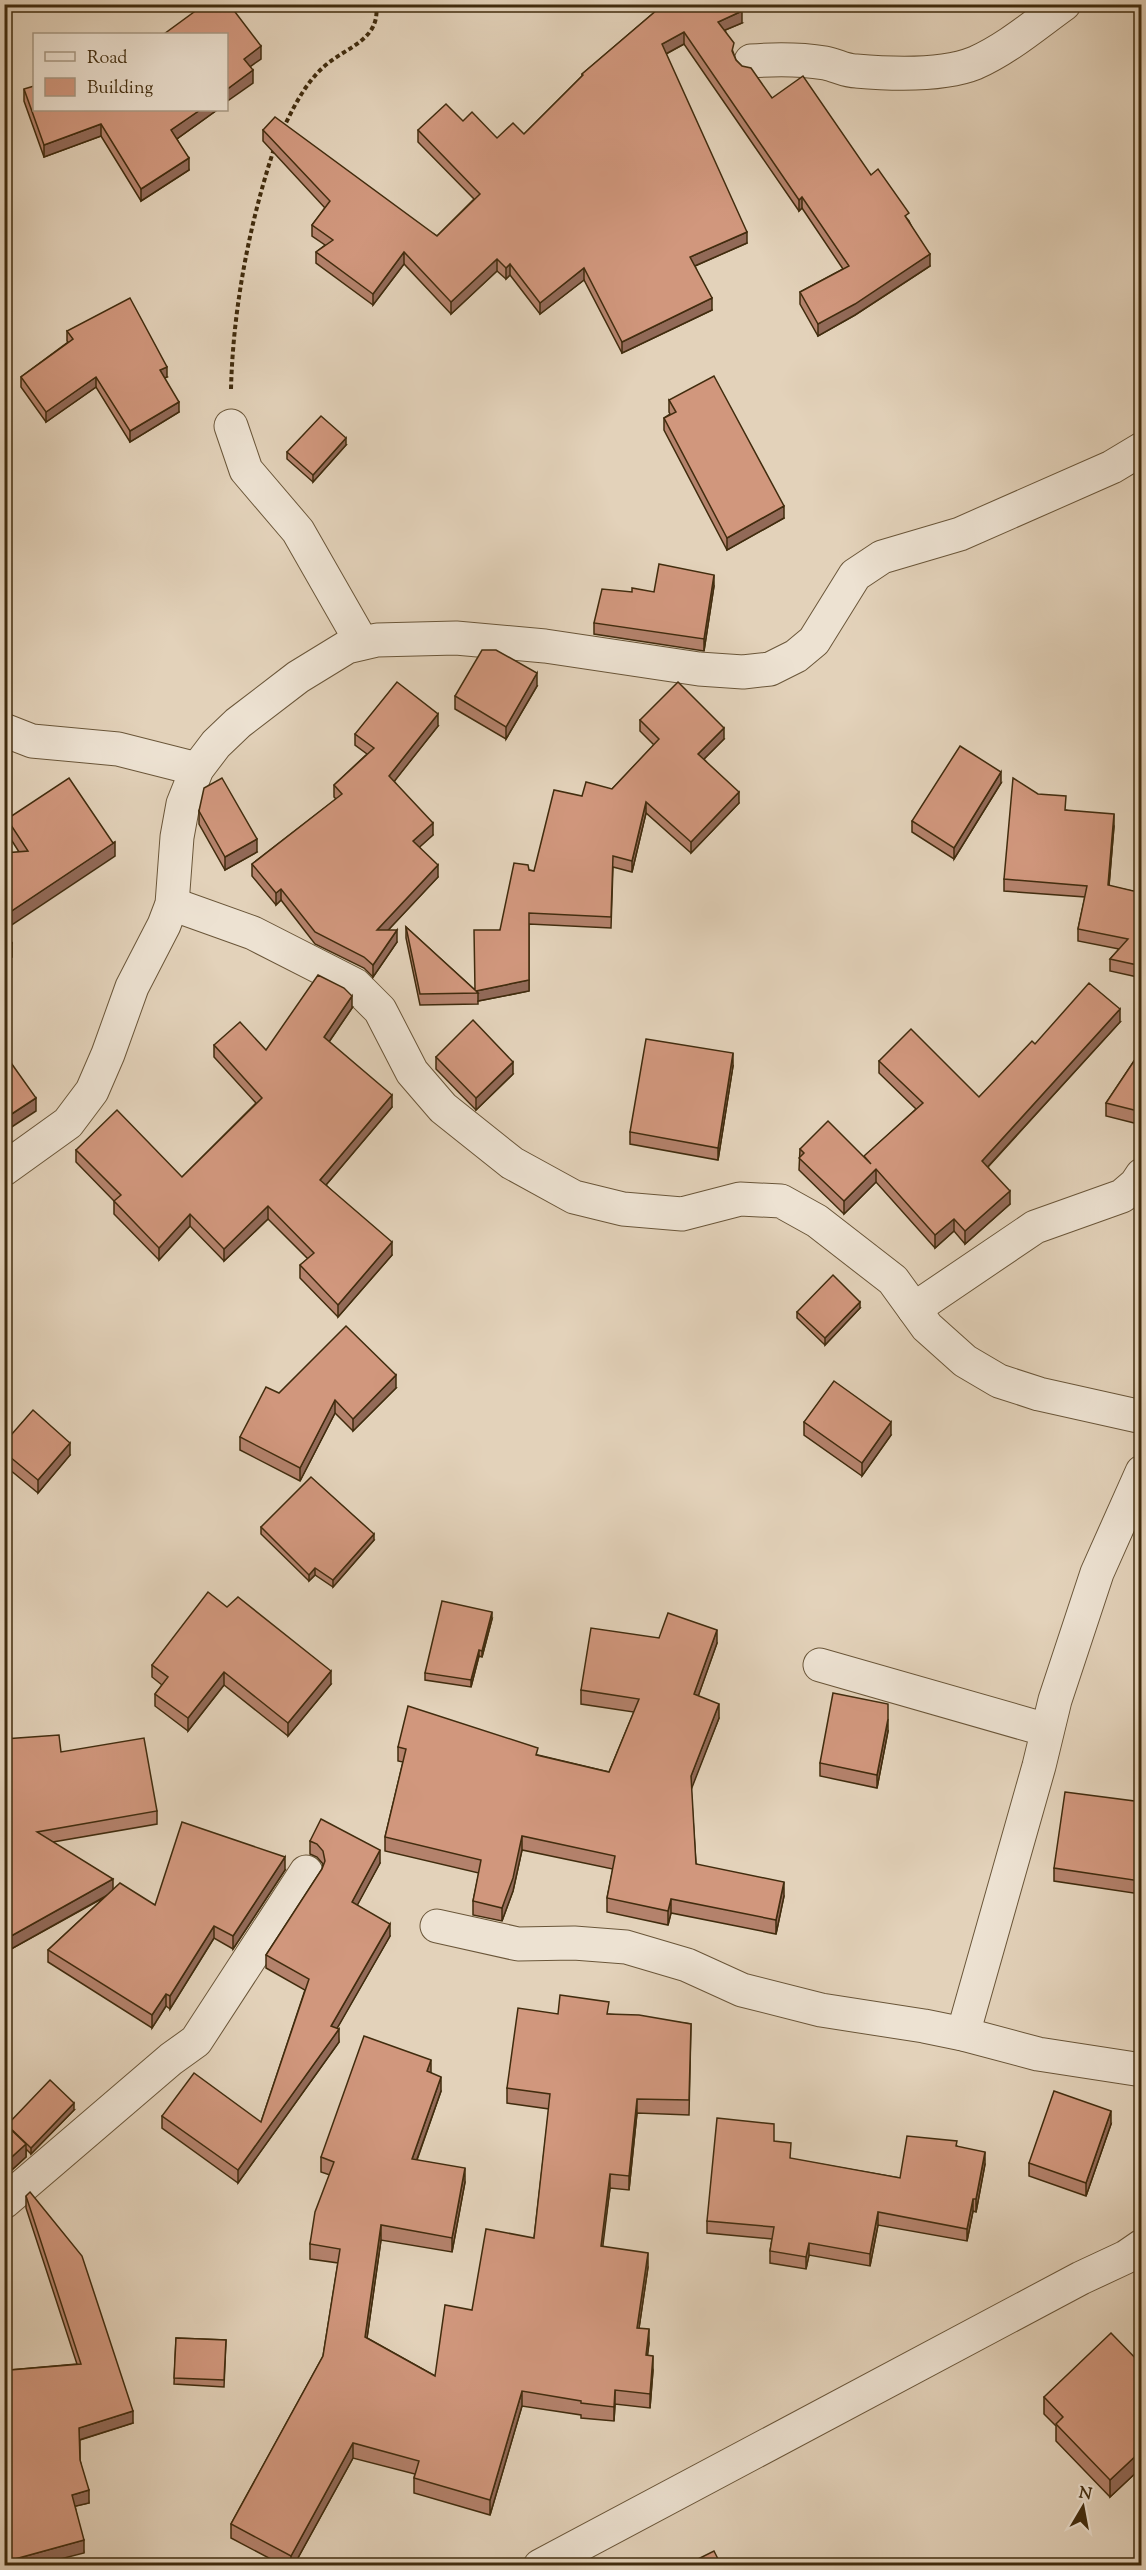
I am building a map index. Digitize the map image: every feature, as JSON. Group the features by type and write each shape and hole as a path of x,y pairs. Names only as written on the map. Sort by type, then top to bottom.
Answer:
{"street":[{"path":"751,61 796,60 827,63 853,71 956,69 976,62 1006,45 1064,4"},
{"path":"231,426 246,470 298,531 362,644"},
{"path":"4,1169 68,1123 92,1091 132,987 164,925 172,904 177,837 183,804 197,769 216,744 231,730 298,677 347,647 377,640 456,638 545,646 699,669 743,672 770,669 796,656 814,641 855,575 882,557 960,534 1112,467 1142,449"},
{"path":"4,730 32,741 118,749 197,769"},
{"path":"172,904 253,933 355,985 380,1010 412,1072 443,1108 512,1163 574,1197 623,1209 682,1214 740,1198 781,1201 817,1221 893,1280 927,1326 965,1361 999,1381 1040,1394 1142,1417"},
{"path":"914,1309 1035,1227 1122,1196 1142,1175"},
{"path":"963,2034 1055,1700 1097,1573 1142,1472"},
{"path":"820,1665 1047,1730"},
{"path":"4,2202 171,2059 196,2041 306,1872"},
{"path":"437,1926 518,1944 574,1943 626,1947 687,1965 742,1990 821,2010 963,2034 1038,2054 1142,2070"},
{"path":"540,2565 1142,2246"},
{"path":"1108,2266 1142,2274"}],"path":[{"path":"279,135 299,96 327,64 354,48 372,31 378,15 376,4"},
{"path":"231,426 232,371 240,294 262,186 276,146"}],"building":[{"path":"205,4 229,4 261,46 244,59 253,70 228,89 228,33 165,33"},
{"path":"664,4 739,4 742,11 718,22 734,43 732,51 736,60 742,66 751,68 772,98 803,76 871,175 878,169 909,213 905,216 930,254 855,304 818,324 800,292 849,266 802,197 799,200 684,32 662,44 747,232 690,257 712,298 622,342 584,268 540,303 510,264 506,268 497,259 451,302 404,252 373,294 316,252 333,240 312,225 330,201 263,130 275,117 437,236 480,194 418,130 446,104 463,121 472,112 497,138 513,123 524,134 582,74"},
{"path":"33,86 33,111 199,111 171,130 189,158 141,189 101,124 44,145 24,89"},
{"path":"130,298 167,367 160,370 179,402 130,431 96,377 46,412 21,377 73,339 67,331"},
{"path":"714,376 784,506 727,538 664,418 676,412 669,400"},
{"path":"321,416 346,438 313,475 287,452"},
{"path":"659,564 714,575 704,639 594,623 602,589 632,592 632,588 654,592"},
{"path":"482,650 496,650 537,673 506,727 455,696"},
{"path":"397,682 438,714 389,776 433,823 413,841 438,865 377,930 397,930 373,965 364,957 315,932 281,889 276,893 252,864 342,794 334,785 374,748 355,734"},
{"path":"678,682 724,728 698,754 739,792 691,842 646,802 632,861 613,856 611,917 529,913 529,980 476,991 478,993 420,994 406,927 475,990 474,930 500,930 514,863 528,865 529,870 534,871 554,790 582,796 586,782 612,789 659,739 640,720"},
{"path":"960,746 1001,772 954,848 912,821"},
{"path":"69,778 113,843 115,842 4,916 4,853 28,851 7,819"},
{"path":"222,778 257,839 225,857 199,811 204,788"},
{"path":"1013,778 1038,794 1066,796 1065,810 1114,814 1108,885 1142,893 1142,966 1110,959 1128,939 1078,929 1087,886 1004,879"},
{"path":"4,932 12,943 4,949"},
{"path":"318,975 344,988 352,996 324,1037 392,1095 320,1180 392,1242 338,1305 300,1265 314,1253 268,1206 224,1249 190,1214 159,1248 114,1201 121,1195 76,1150 117,1110 182,1177 262,1098 214,1045 240,1022 266,1050"},
{"path":"1089,983 1120,1009 982,1161 1010,1191 965,1231 954,1219 935,1235 876,1169 844,1201 799,1158 804,1153 800,1149 828,1121 871,1164 864,1156 923,1103 879,1061 911,1029 979,1097 1032,1041 1035,1044"},
{"path":"473,1020 513,1062 476,1098 436,1057"},
{"path":"646,1039 733,1053 718,1148 630,1132"},
{"path":"1142,1049 1142,1112 1106,1103"},
{"path":"9,1060 36,1098 4,1119 4,1063"},
{"path":"833,1275 860,1302 825,1338 797,1312"},
{"path":"346,1326 396,1375 353,1419 335,1400 300,1468 240,1437 266,1387 279,1393"},
{"path":"834,1381 891,1422 862,1463 804,1422"},
{"path":"33,1410 70,1443 38,1480 4,1452 4,1443"},
{"path":"311,1477 374,1534 333,1580 315,1568 309,1575 261,1527"},
{"path":"208,1592 227,1607 238,1597 331,1671 288,1723 224,1672 188,1718 155,1694 168,1677 152,1665"},
{"path":"442,1601 492,1612 482,1651 479,1650 471,1680 425,1673"},
{"path":"668,1613 717,1630 694,1694 719,1704 691,1776 696,1864 784,1882 776,1920 671,1899 668,1911 607,1898 615,1856 522,1836 513,1878 502,1908 473,1901 481,1860 385,1837 406,1749 398,1747 408,1706 538,1748 536,1755 609,1772 639,1699 581,1690 591,1628 659,1638"},
{"path":"833,1693 888,1704 888,1719 877,1775 820,1763"},
{"path":"59,1735 61,1752 144,1738 157,1811 37,1832 113,1879 4,1940 4,1849 6,1848 4,1739"},
{"path":"1065,1792 1142,1802 1142,1874 1140,1881 1054,1868"},
{"path":"321,1819 380,1850 352,1902 390,1924 331,2026 339,2029 238,2170 162,2116 194,2073 261,2122 309,1979 266,1955 322,1869 325,1861 323,1851 317,1844 310,1841"},
{"path":"182,1822 285,1857 233,1936 214,1926 170,1996 166,1994 152,2015 48,1950 120,1883 155,1905"},
{"path":"560,1995 609,2002 607,2014 639,2015 691,2024 689,2100 637,2099 629,2176 610,2174 601,2246 648,2253 637,2328 649,2329 646,2355 653,2356 650,2394 615,2390 614,2407 522,2391 490,2500 414,2478 419,2461 353,2443 291,2556 231,2524 323,2356 340,2249 310,2244 315,2212 334,2162 321,2157 364,2036 431,2060 427,2071 441,2077 412,2159 465,2168 452,2238 381,2225 365,2337 435,2376 445,2305 472,2310 486,2229 534,2238 550,2094 507,2088 518,2008 558,2014"},
{"path":"50,2080 74,2103 31,2148 7,2125"},
{"path":"1054,2091 1111,2111 1086,2183 1029,2163"},
{"path":"717,2118 774,2124 774,2141 791,2143 790,2158 900,2178 907,2136 957,2141 956,2146 985,2152 976,2199 973,2199 967,2229 878,2212 870,2254 809,2243 806,2257 770,2251 774,2227 707,2221"},
{"path":"4,2123 26,2144 4,2164"},
{"path":"30,2192 82,2256 133,2411 79,2428 80,2460 89,2490 72,2495 84,2540 4,2562 4,2382 11,2382 10,2370 81,2364 26,2196"},
{"path":"1111,2333 1142,2365 1142,2450 1110,2480 1056,2424 1063,2417 1044,2397"},
{"path":"176,2338 226,2340 224,2380 174,2378"},
{"path":"714,2551 721,2565 686,2565"}]}
